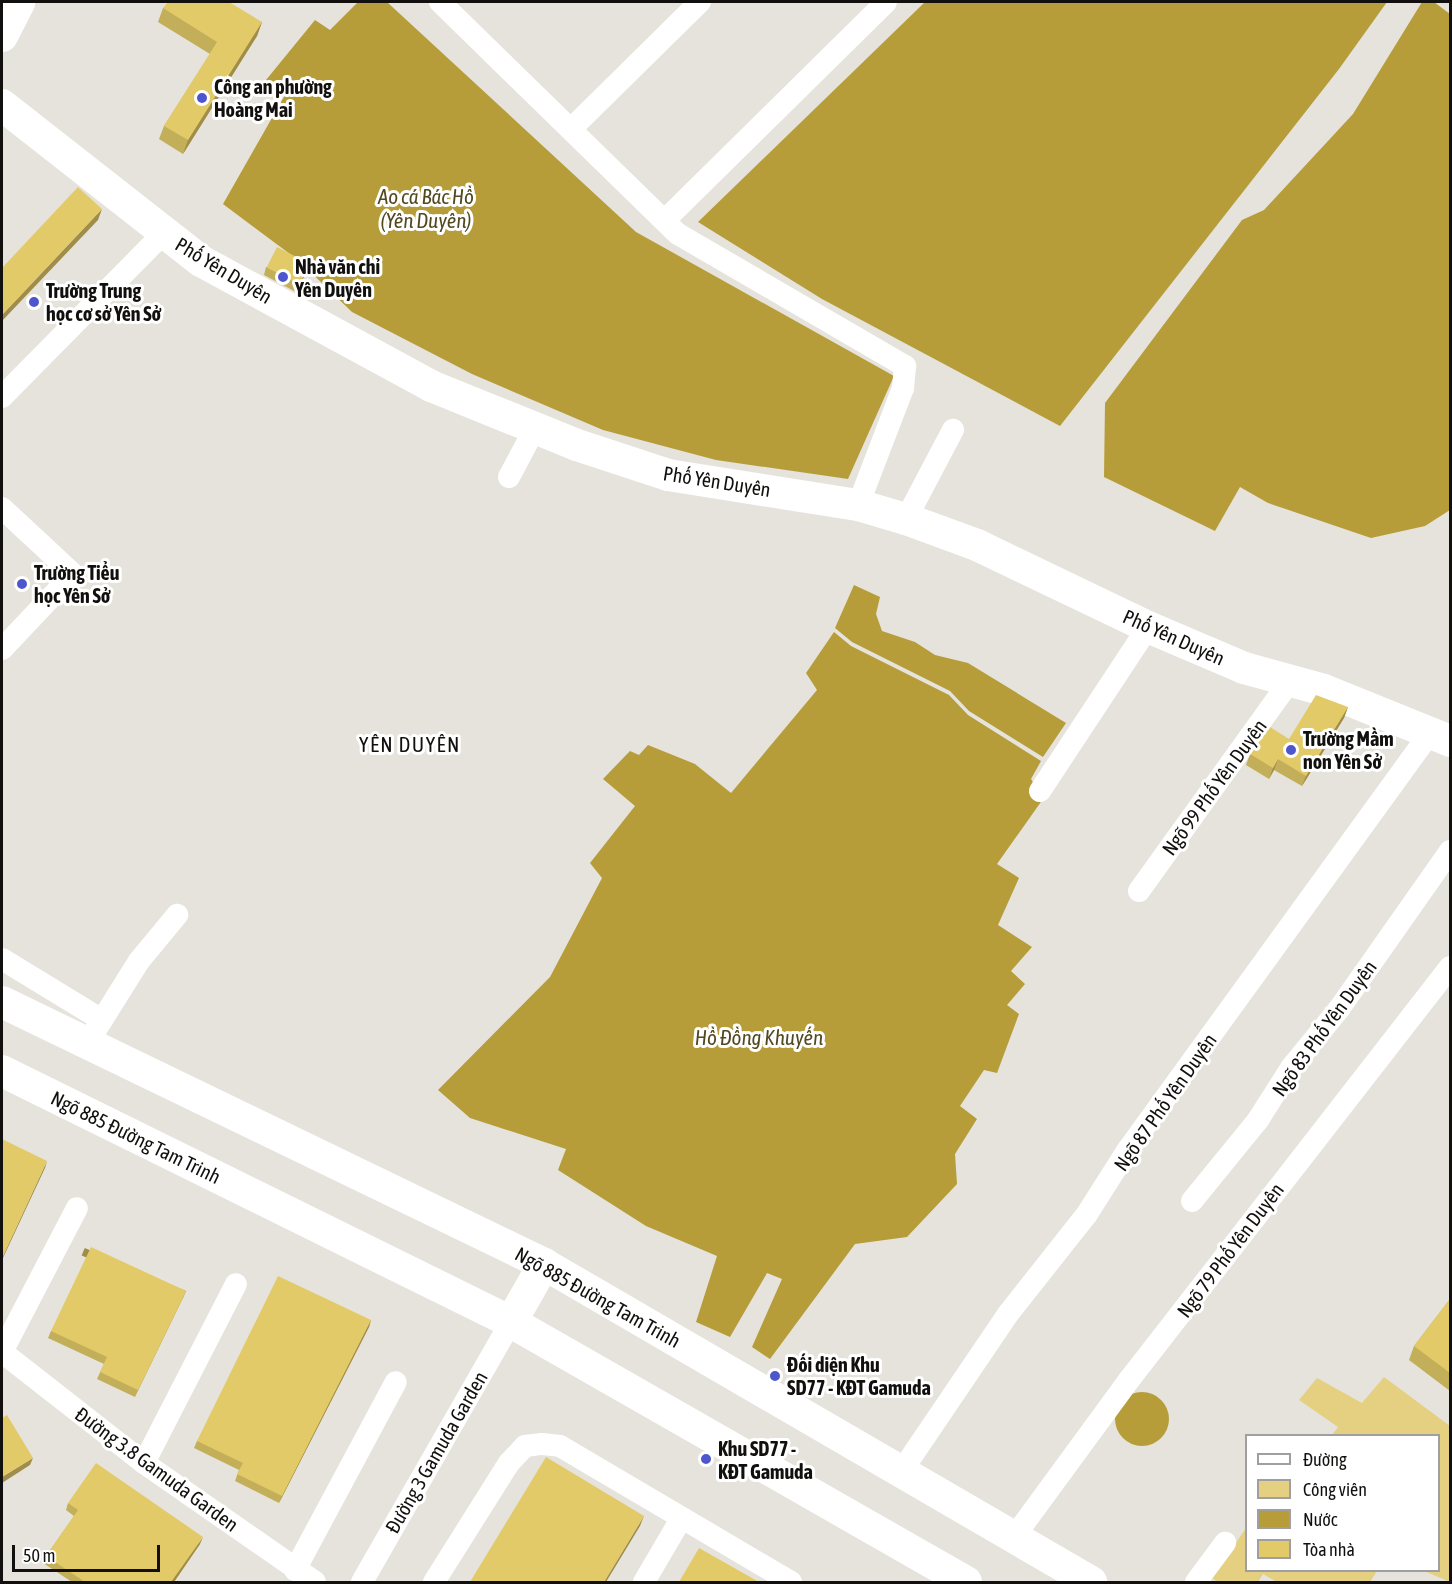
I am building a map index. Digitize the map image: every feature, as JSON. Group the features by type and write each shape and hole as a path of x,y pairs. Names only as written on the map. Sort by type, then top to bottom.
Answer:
{"street":[{"path":"2,36 19,2"},
{"path":"571,129 700,2"},
{"path":"665,220 886,2"},
{"path":"452,6 571,129 678,234 905,366 903,388 858,504"},
{"name":"Phố Yên Duyên","path":"2,105 201,261 432,386 535,428 689,480 858,504 906,519 1035,571 1148,627 1245,668 1323,690 1440,737"},
{"path":"2,397 164,233"},
{"path":"509,477 535,428"},
{"path":"906,519 953,430"},
{"path":"2,508 74,574 2,649"},
{"path":"1040,791 1148,627"},
{"name":"Ngõ 99 Phố Yên Duyên","path":"1139,891 1289,682"},
{"name":"Ngõ 87 Phố Yên Duyên","path":"902,1472 1008,1314 1087,1214 1127,1151 1440,737"},
{"name":"Ngõ 83 Phố Yên Duyên","path":"1192,1201 1258,1120 1291,1068 1339,1009 1450,851"},
{"path":"94,1031 139,961 177,915"},
{"name":"Ngõ 885 Đường Tam Trinh","path":"2,959 94,1031"},
{"name":"Ngõ 79 Phố Yên Duyên","path":"1014,1537 1129,1380 1450,967"},
{"name":"Ngõ 885 Đường Tam Trinh","path":"2,1002 94,1031 544,1264 1091,1582"},
{"name":"Ngõ 885 Đường Tam Trinh","path":"2,1071 511,1322 966,1582"},
{"path":"2,1352 77,1208"},
{"path":"511,1322 544,1264"},
{"path":"144,1463 236,1284"},
{"name":"Đường 3 Gamuda Garden","path":"362,1582 511,1322"},
{"name":"Đường 3.8 Gamuda Garden","path":"2,1352 144,1463 315,1582"},
{"path":"295,1570 396,1382"},
{"path":"434,1582 509,1463 525,1446 560,1446 791,1582"},
{"path":"644,1582 681,1519"},
{"path":"1196,1582 1225,1543"}],"green space":[{"path":"1384,1377 1450,1426 1450,1582 1426,1572 1440,1572 1440,1434 1333,1434 1338,1427 1299,1400 1317,1378 1362,1403"},
{"path":"1245,1529 1245,1572 1376,1572 1370,1582 1277,1582 1263,1574 1258,1582 1218,1582 1212,1578"}],"water":[{"name":"Ao cá Bác Hồ (Yên Duyên)","path":"358,2 387,2 636,232 894,376 848,479 716,460 603,430 472,374 352,312 298,260 223,204 285,95 266,80 315,20 330,30"},
{"path":"925,2 1387,2 1339,69 1060,426 822,299 698,222"},
{"path":"1422,2 1434,2 1450,14 1450,510 1425,526 1371,538 1268,503 1240,487 1215,531 1104,477 1105,403 1242,220 1264,210 1353,114"},
{"path":"854,585 880,597 876,614 882,631 915,642 935,655 968,663 1066,723 1043,757 969,711 950,691 852,642 835,628"},
{"name":"Hồ Đồng Khuyến","path":"834,632 851,646 949,695 968,715 1041,761 1031,779 1043,799 997,864 1019,878 998,925 1032,947 1011,971 1025,984 1007,1005 1019,1014 997,1073 984,1070 960,1106 977,1119 955,1154 957,1184 907,1237 855,1244 770,1359 752,1347 782,1279 767,1273 730,1337 696,1322 717,1256 646,1226 558,1170 566,1149 470,1118 438,1090 550,977 602,878 590,863 635,806 603,779 630,751 639,755 648,745 695,764 731,793 817,690 806,673"},
{"path":"1142,1392 1152,1394 1161,1400 1167,1409 1169,1419 1167,1429 1161,1438 1152,1444 1142,1446 1132,1444 1123,1438 1117,1429 1115,1419 1117,1409 1123,1400 1132,1394"}],"building":[{"name":"Công an phường Hoàng Mai","path":"168,2 229,2 262,22 188,140 164,126 217,42 163,8"},
{"path":"78,187 102,209 2,315 2,268"},
{"path":"277,247 310,264 300,284 267,267"},
{"path":"1316,695 1348,707 1306,776 1278,759 1273,768 1250,754 1270,727 1289,739"},
{"path":"2,1139 47,1161 2,1258"},
{"path":"91,1247 186,1291 138,1390 100,1372 107,1357 51,1331"},
{"path":"278,1276 371,1320 282,1496 237,1474 243,1463 197,1441"},
{"path":"1450,1299 1450,1373 1414,1346"},
{"path":"7,1415 33,1458 2,1477 2,1418"},
{"path":"546,1457 644,1516 604,1582 470,1582"},
{"path":"96,1463 203,1537 171,1582 85,1582 46,1556 78,1510 68,1503"},
{"path":"699,1548 759,1582 679,1582"}],"place":[{"name":"Công an phường Hoàng Mai","path":"202,98"},
{"name":"Nhà văn chỉ Yên Duyên","path":"283,277"},
{"name":"Trường Trung học cơ sở Yên Sở","path":"34,302"},
{"name":"Trường Tiểu học Yên Sở","path":"22,584"},
{"name":"Trường Mầm non Yên Sở","path":"1291,750"},
{"name":"Đối diện Khu SD77 - KĐT Gamuda","path":"775,1376"},
{"name":"Khu SD77 - KĐT Gamuda","path":"706,1459"}],"district":[{"name":"YÊN DUYÊN","path":"410,744"}]}
